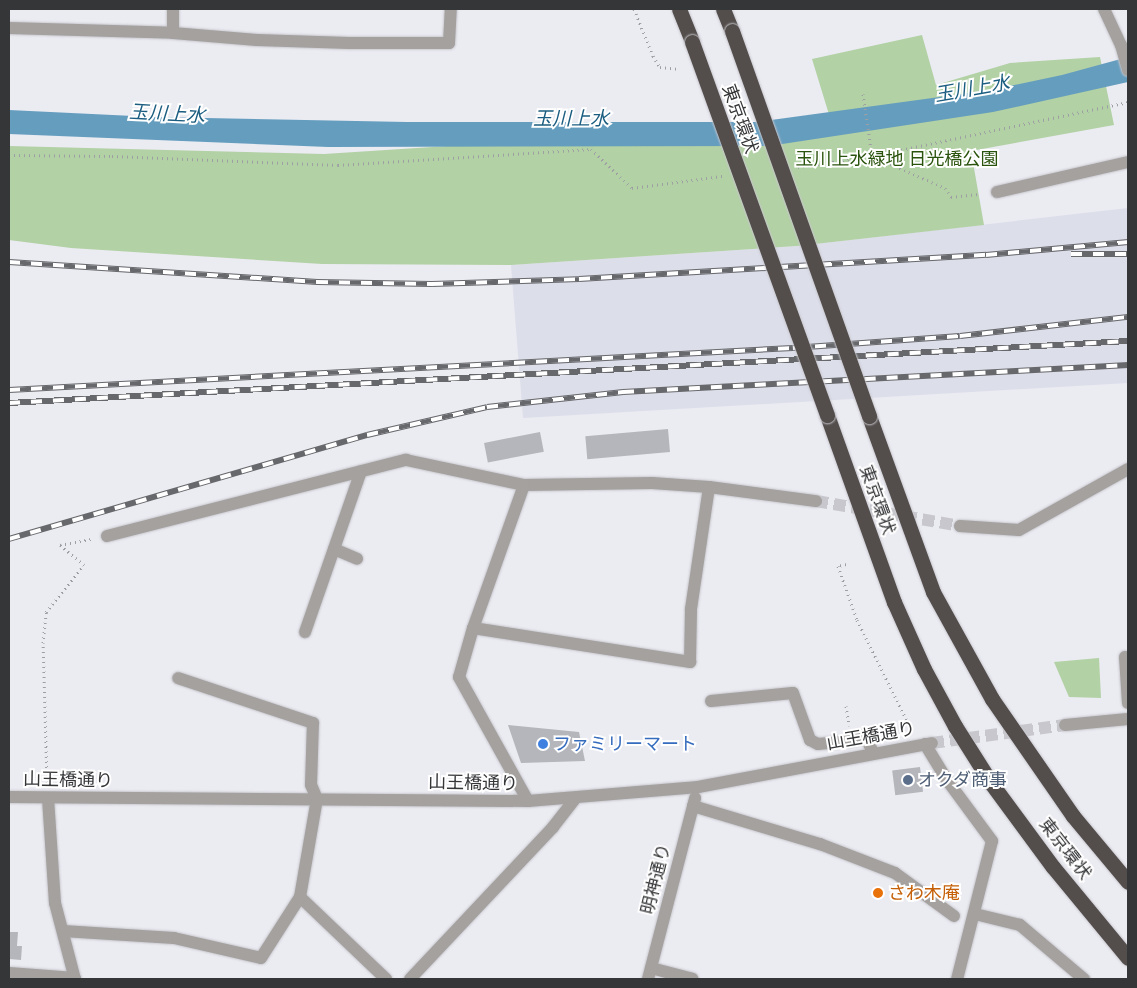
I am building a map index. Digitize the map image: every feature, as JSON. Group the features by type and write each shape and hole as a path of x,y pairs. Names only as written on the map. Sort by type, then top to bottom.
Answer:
{"highway":[{"name":"東京環状","path":"679,9 894,602 924,669 955,726 991,783 1042,852 1128,958"},
{"name":"東京環状","path":"723,9 933,592 992,699 1073,816 1128,882"}],"street":[{"path":"173,9 173,33"},
{"path":"9,28 173,33 275,41 449,42 451,9"},
{"path":"1104,9 1124,44 1127,65"},
{"path":"997,192 1128,162"},
{"path":"107,536 406,460 524,486 652,483 709,487 816,501"},
{"path":"960,526 1020,530 1128,469"},
{"path":"305,632 361,471"},
{"path":"524,486 473,628 459,677 528,801"},
{"path":"473,628 690,662 691,609 709,487"},
{"path":"334,549 357,559"},
{"path":"1125,657 1128,703"},
{"path":"63,931 174,938 260,958 300,897 317,799 311,785 314,722 178,678"},
{"path":"711,701 793,693 810,740 818,744 851,741 866,737 873,753"},
{"path":"1065,725 1128,719"},
{"path":"925,744 946,780 992,842 957,979"},
{"name":"山王橋通り","path":"9,797 528,801 698,787 925,744"},
{"name":"明神通り","path":"650,974 698,787"},
{"path":"9,973 75,978 55,903 48,798"},
{"path":"410,979 553,827 576,798"},
{"path":"693,806 820,844 895,874 954,916"},
{"path":"300,897 386,979"},
{"path":"975,914 1020,925 1084,979"},
{"path":"650,974 692,979"}],"path":[{"path":"634,9 653,56 660,67 678,69"},
{"path":"863,94 872,156"},
{"path":"795,167 872,156 1128,102"},
{"path":"9,155 112,156 338,166 591,149 632,188 728,176"},
{"path":"872,156 945,188 951,197 997,192"},
{"path":"48,798 43,643 46,612 84,565 60,545 107,536"},
{"path":"846,564 838,566 857,620 925,744"}],"shaded area":[{"path":"1128,208 1128,383 523,418 511,265 797,246"}],"green space":[{"name":"玉川上水緑地 日光橋公園","path":"922,35 936,85 1010,63 1100,57 1114,125 971,151 984,225 797,246 511,265 322,264 71,248 9,240 9,146 324,154 831,121 812,59"},
{"path":"1099,658 1101,698 1069,697 1054,662"}],"water":[{"path":"1128,57 1128,82 993,112 769,146 328,147 9,134 9,110 154,117 407,122 757,122 991,90 1062,75"}],"building":[{"path":"668,429 670,452 587,459 585,436"},
{"path":"540,432 544,452 488,463 484,443"},
{"path":"508,725 579,732 585,761 521,763"},
{"path":"920,767 923,792 895,795 892,770"},
{"path":"9,932 18,932 17,946 22,946 21,960 9,959"}],"tunnel":[{"path":"816,501 960,526"},
{"path":"932,743 1065,725"}],"railway":[{"path":"9,262 317,282 432,284 579,279 986,255 1128,242"},
{"path":"1071,254 1128,254"},
{"path":"9,390 793,348 960,336 1128,317"},
{"path":"9,403 1128,341"},
{"path":"9,539 367,435 487,407 623,392 1128,365"}],"place":[{"name":"ファミリーマート","path":"543,744"},
{"name":"オクダ商事","path":"908,780"},
{"name":"さわ木庵","path":"878,893"}],"water label":[{"name":"玉川上水","path":"972,89"},
{"name":"玉川上水","path":"167,114"},
{"name":"玉川上水","path":"571,119"}]}
